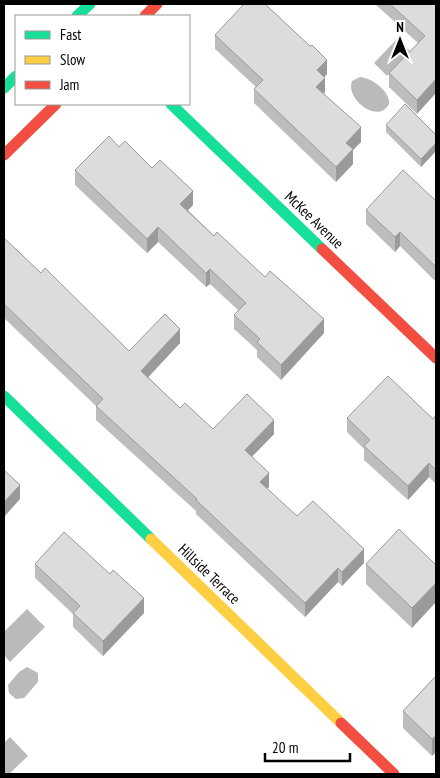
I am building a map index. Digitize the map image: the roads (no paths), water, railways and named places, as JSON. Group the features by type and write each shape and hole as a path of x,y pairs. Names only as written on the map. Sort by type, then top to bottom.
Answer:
{"street":[{"path":"78,15 90,4"},
{"path":"146,15 157,4"},
{"path":"4,88 15,77"},
{"path":"4,155 55,105"},
{"name":"McKee Avenue","path":"172,105 436,358"},
{"name":"Hillside Terrace","path":"4,396 394,774"}]}
